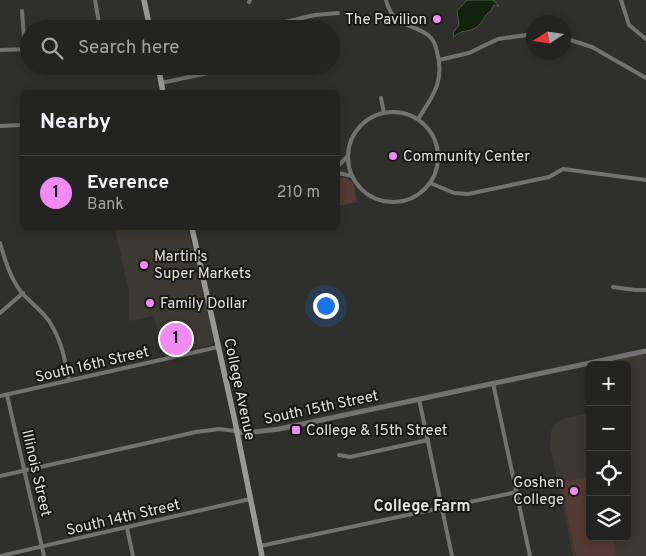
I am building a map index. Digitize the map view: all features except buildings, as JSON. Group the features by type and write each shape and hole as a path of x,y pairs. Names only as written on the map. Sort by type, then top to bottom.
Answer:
{"main road":[{"path":"144,0 148,20"},
{"path":"160,75 163,90"},
{"name":"College Avenue","path":"192,230 262,556"}],"street":[{"path":"95,0 98,20"},
{"path":"386,0 389,11 394,18 426,34 431,38 436,47 441,74 438,87 418,119"},
{"path":"621,0 631,28 646,38"},
{"path":"22,11 23,20"},
{"path":"294,20 338,12"},
{"path":"439,60 469,53 498,39 526,35"},
{"path":"571,40 592,47 646,78"},
{"path":"0,50 20,49"},
{"path":"162,83 199,75"},
{"path":"381,98 384,113"},
{"path":"401,112 418,119 431,132 438,151 438,166 430,183 416,196 405,201 379,200 368,194 359,186 353,176 348,156 349,147 357,131 370,118 384,113 401,112"},
{"path":"0,126 20,125"},
{"path":"340,164 348,156"},
{"path":"430,183 454,193 468,194 549,177 563,169 646,180"},
{"path":"340,173 353,176"},
{"path":"0,243 8,268 23,293 41,311 57,335 69,380"},
{"path":"613,287 646,290"},
{"path":"0,313 23,293"},
{"name":"South 16th Street","path":"0,396 218,347"},
{"name":"South 15th Street","path":"0,476 196,432 219,429 245,433 274,430 646,351"},
{"path":"493,383 530,556"},
{"name":"Illinois Street","path":"7,395 44,556"},
{"path":"419,399 452,556"},
{"path":"339,455 350,457 428,440"},
{"path":"260,546 517,492"},
{"name":"South 14th Street","path":"0,556 250,499"},
{"path":"127,528 133,556"}],"shaded area":[{"path":"467,0 493,0 499,6 494,5 477,27 459,33 454,37 453,33 459,25 457,11"},
{"path":"340,177 351,181 357,202 340,206"},
{"path":"115,230 188,230 214,341 211,345 163,356 154,316 129,321 129,292"},
{"name":"Goshen College","path":"646,353 646,556 573,556 550,445 551,431 555,424 562,419 586,414 586,541 631,541 631,361 609,360"},
{"path":"586,478 586,541 614,541 616,556 576,556 561,485 564,480 570,481"}],"place":[{"name":"The Pavilion","path":"437,19"},
{"name":"Community Center","path":"393,156"},
{"name":"Martin's Super Markets","path":"144,265"},
{"name":"Family Dollar","path":"150,303"},
{"name":"Everence","path":"176,339"},
{"name":"College & 15th Street","path":"296,430"},
{"name":"Goshen College","path":"574,491"}],"district":[{"name":"College Farm","path":"422,505"}]}
